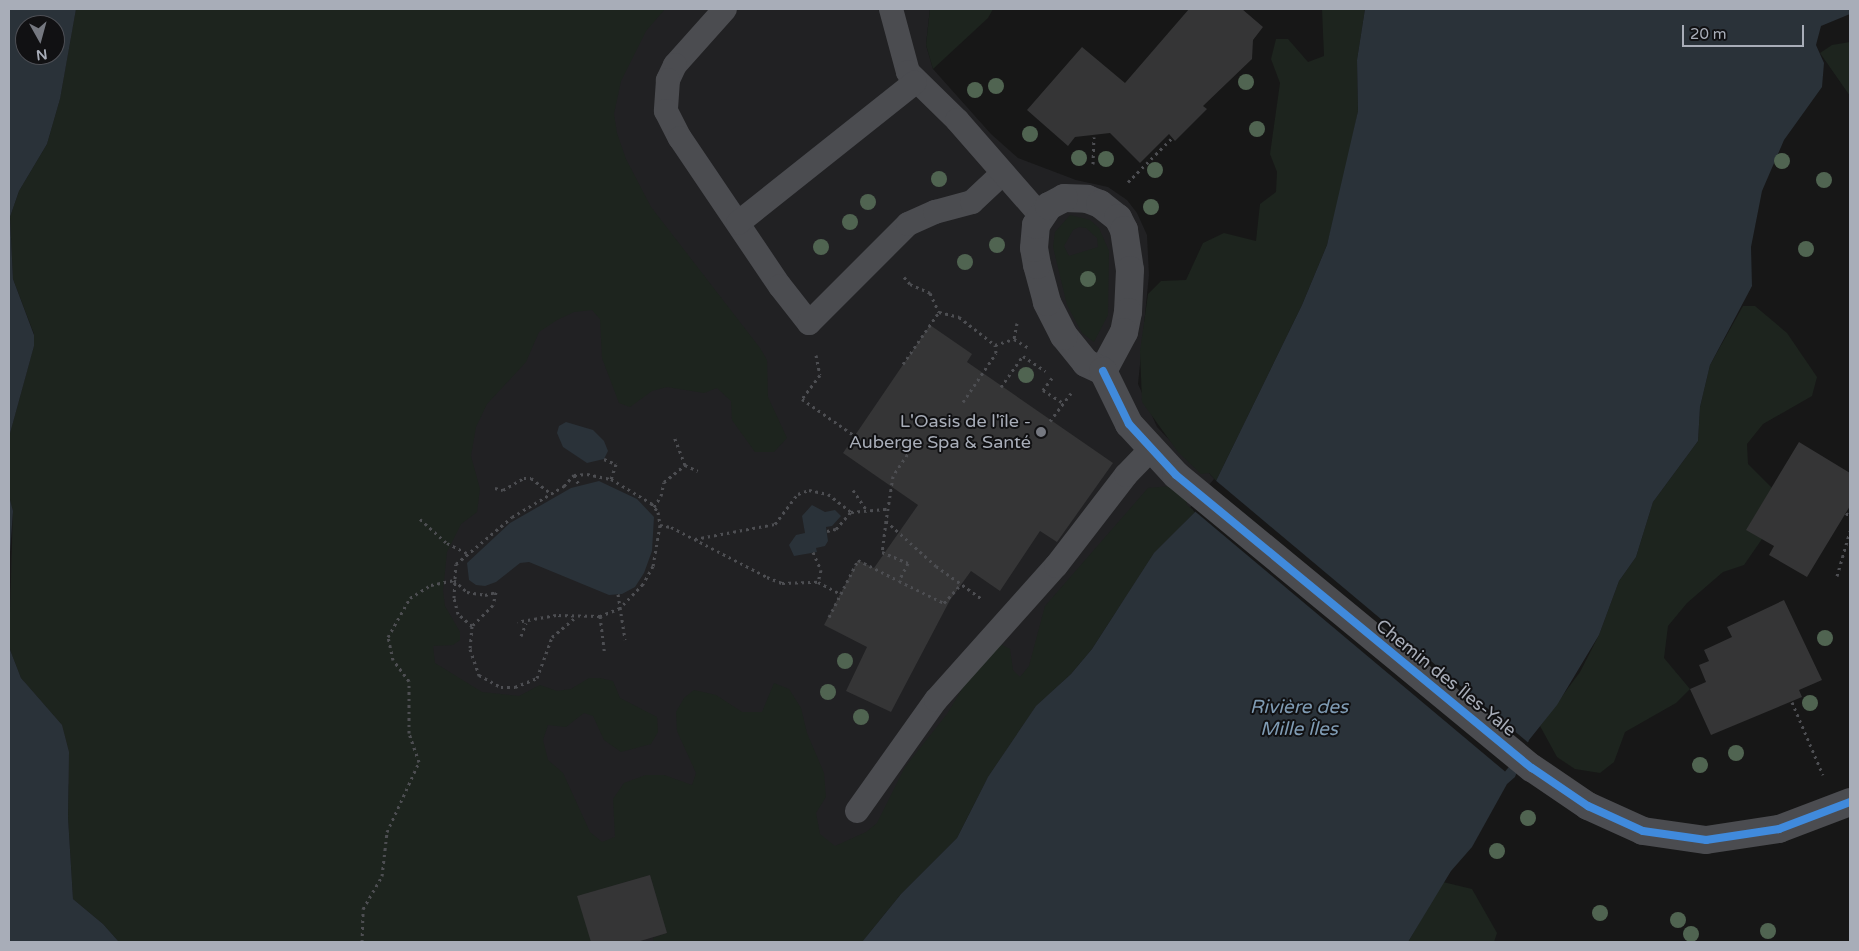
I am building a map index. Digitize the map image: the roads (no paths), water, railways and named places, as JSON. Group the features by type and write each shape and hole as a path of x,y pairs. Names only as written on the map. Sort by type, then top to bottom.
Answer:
{"street":[{"path":"1064,198 1087,199 1110,210 1124,230 1130,270 1128,312 1124,332 1104,371 1094,368 1075,353 1051,312 1034,248 1036,225 1041,216 1049,206 1064,198"},
{"name":"Chemin des Îles-Yale","path":"1104,371 1117,404 1150,450 1195,492 1532,768 1615,820 1642,830 1685,839 1717,839 1779,829 1850,802"}],"lane":[{"path":"725,9 675,65 665,94 666,111 680,138 809,323 908,224 935,212 972,202 1003,173"},
{"path":"891,9 902,61 915,82 957,120 1041,216"},
{"path":"738,223 915,82"},
{"path":"857,811 936,700 1056,566 1126,475 1150,450"}],"water":[{"path":"9,9 76,9 60,99 47,144 19,191 10,217 13,279 34,335 34,346 9,437"},
{"name":"Rivière des Mille Îles","path":"1365,9 1850,9 1850,14 1821,26 1816,45 1824,63 1822,87 1784,140 1762,191 1751,247 1752,286 1710,365 1700,407 1698,441 1653,502 1636,557 1619,581 1599,635 1557,705 1529,740 1515,777 1507,784 1472,847 1451,871 1408,942 862,942 901,894 957,838 988,777 1036,706 1071,674 1092,649 1154,553 1195,512 1216,481 1302,305 1327,245 1358,111 1357,60"},
{"path":"566,422 593,430 604,441 608,451 604,459 587,463 563,447 557,433 559,426"},
{"path":"599,481 637,499 654,517 652,551 644,573 635,587 622,594 609,595 529,562 520,563 496,582 485,586 476,585 469,580 467,563 510,523 571,488"},
{"path":"9,496 13,511 9,566"},
{"path":"812,505 825,512 835,510 841,516 832,526 826,527 828,541 825,546 816,548 817,552 794,556 789,545 796,535 805,533 802,516"},
{"path":"9,647 21,678 62,725 69,752 68,817 73,899 103,924 119,942 9,942"}],"place":[{"name":"L'Oasis de l'île - Auberge Spa & Santé","path":"1041,432"}]}
